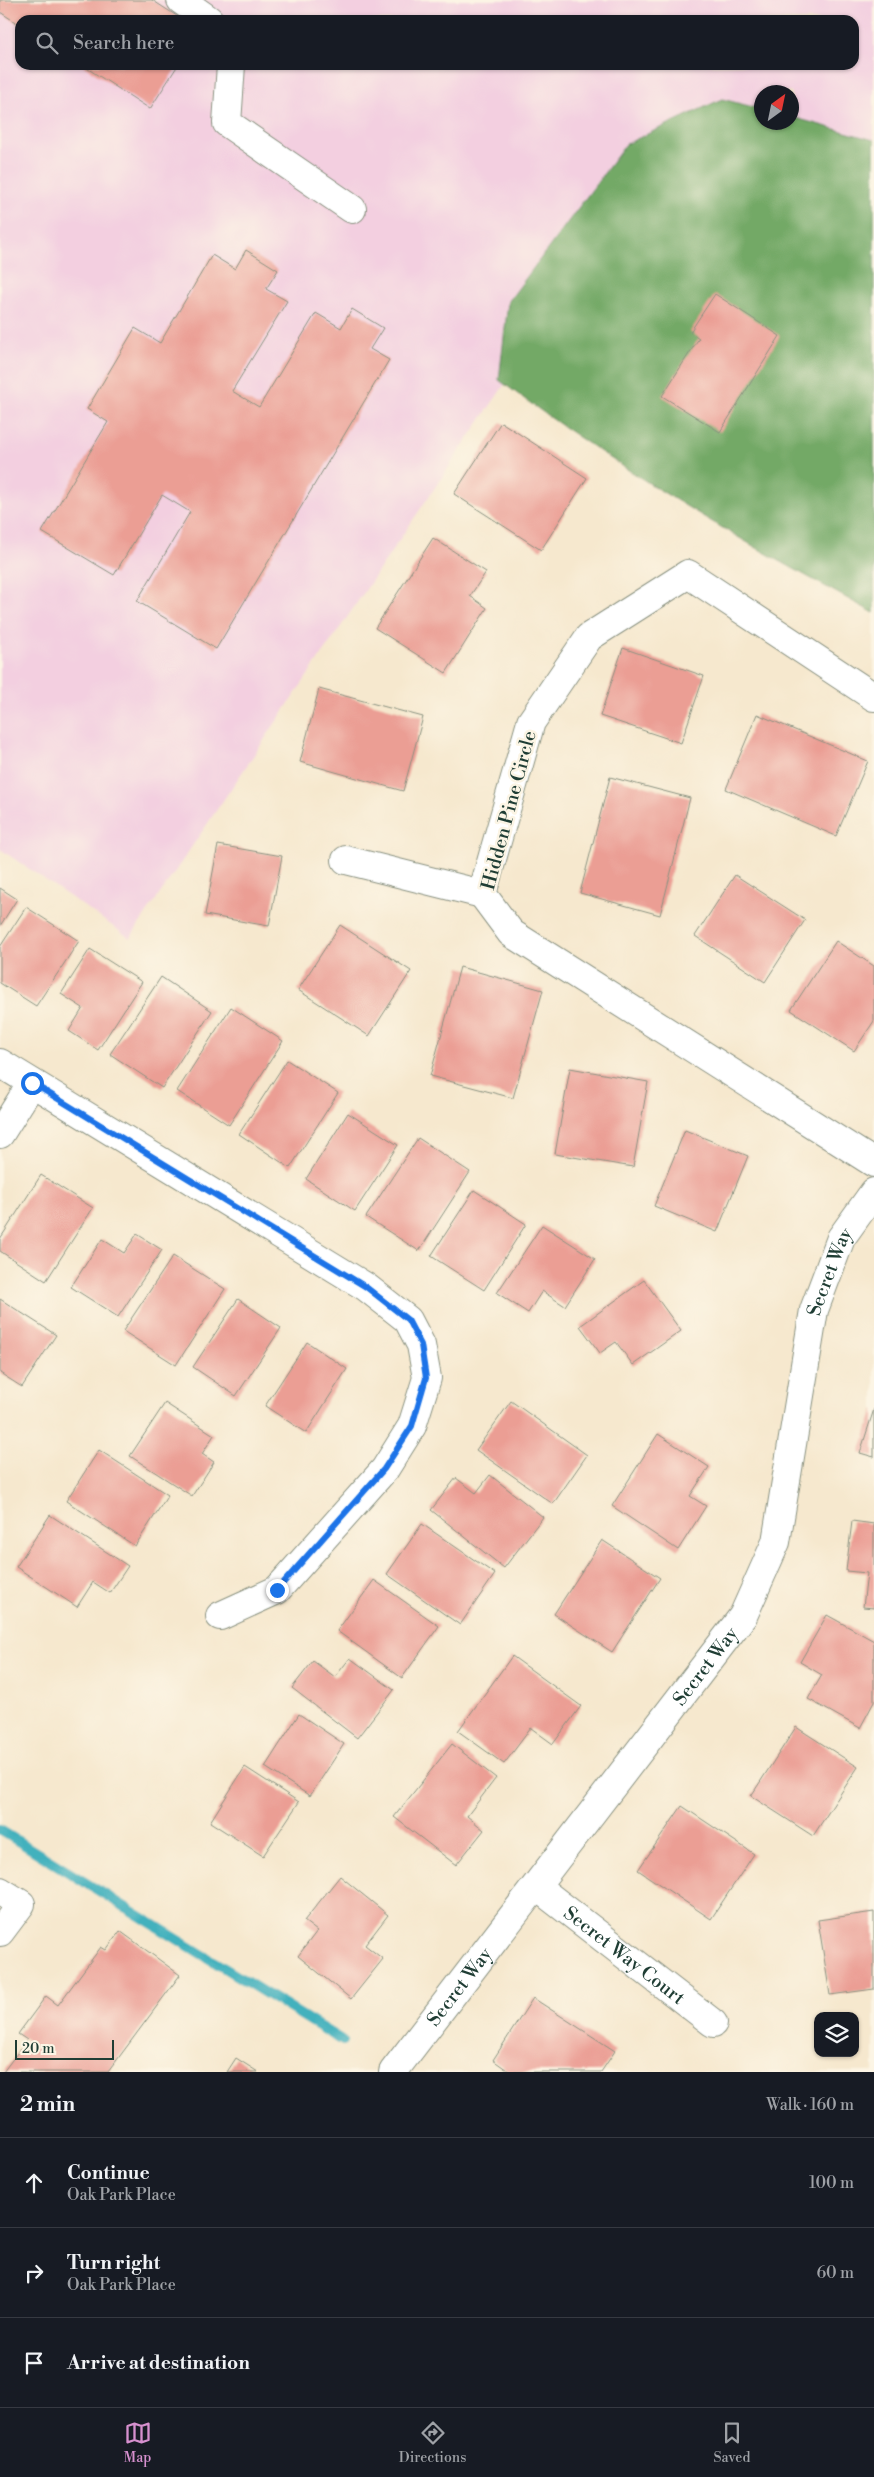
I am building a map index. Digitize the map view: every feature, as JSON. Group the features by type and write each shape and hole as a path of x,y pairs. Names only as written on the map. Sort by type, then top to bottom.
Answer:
{"street":[{"path":"181,0 202,15"},
{"path":"231,70 227,123 352,209"},
{"name":"Hidden Pine Circle","path":"874,697 688,574 589,637 530,722 482,894 511,933 874,1163"},
{"path":"346,860 482,894"},
{"path":"0,1063 366,1287 408,1320 421,1345 426,1378 412,1426 384,1469 277,1590 220,1616"},
{"path":"0,1134 32,1083"},
{"name":"Secret Way","path":"393,2072 537,1887 743,1616 776,1542 814,1310 840,1238 874,1192"},
{"name":"Secret Way Court","path":"537,1887 713,2023"},
{"path":"0,1932 10,1898"}],"shaded area":[{"path":"0,0 874,0 874,140 799,119 799,85 754,85 754,107 722,99 626,144 508,302 499,380 505,384 130,938 0,849"}],"green space":[{"path":"722,99 754,107 754,130 799,130 799,119 874,140 874,613 777,560 682,504 589,444 499,380 508,302 626,144"}],"building":[{"path":"0,0 152,0 175,15 15,15 15,22 0,12"},
{"path":"90,70 175,70 150,109"},
{"path":"246,250 278,270 266,289 287,301 232,391 259,407 316,313 341,328 352,309 383,328 370,349 389,360 216,649 137,601 190,512 162,495 114,575 42,532 108,422 87,409 135,328 160,343 212,255 235,269"},
{"path":"715,294 780,336 720,432 662,396 699,338 690,332"},
{"path":"501,422 587,478 541,550 454,494"},
{"path":"433,538 486,572 470,596 487,608 446,673 375,628"},
{"path":"623,648 704,676 681,743 600,716"},
{"path":"319,689 423,717 403,791 300,762"},
{"path":"757,714 868,761 836,836 726,789"},
{"path":"610,777 690,798 660,915 580,893"},
{"path":"218,845 282,856 269,926 205,915"},
{"path":"735,875 805,920 765,982 695,936"},
{"path":"0,888 17,899 0,926"},
{"path":"26,907 79,941 36,1006 0,983 0,947"},
{"path":"340,925 411,971 369,1036 298,990"},
{"path":"836,941 874,966 874,1021 854,1051 791,1010"},
{"path":"90,949 142,982 98,1050 69,1031 83,1008 61,994"},
{"path":"460,967 543,990 513,1098 430,1076"},
{"path":"161,977 212,1011 162,1088 110,1054"},
{"path":"231,1007 283,1041 229,1125 177,1091"},
{"path":"287,1060 338,1093 290,1168 239,1134"},
{"path":"570,1068 648,1082 633,1167 555,1154"},
{"path":"348,1113 398,1145 355,1211 306,1179"},
{"path":"685,1130 748,1156 717,1232 654,1206"},
{"path":"418,1138 470,1172 419,1251 366,1217"},
{"path":"41,1175 93,1208 46,1281 0,1251 0,1239"},
{"path":"474,1190 526,1224 484,1290 431,1256"},
{"path":"542,1225 595,1259 565,1306 542,1291 528,1313 497,1293"},
{"path":"137,1234 162,1250 118,1317 71,1287 102,1239 124,1253"},
{"path":"173,1256 225,1289 176,1365 123,1331"},
{"path":"644,1280 681,1331 633,1365 616,1342 600,1353 580,1326"},
{"path":"0,1299 56,1335 22,1387 0,1373"},
{"path":"238,1299 281,1328 236,1396 193,1367"},
{"path":"307,1342 347,1369 306,1433 265,1406"},
{"path":"511,1401 587,1455 553,1504 476,1450"},
{"path":"165,1403 214,1435 202,1454 214,1462 192,1496 130,1456"},
{"path":"874,1409 874,1457 860,1453"},
{"path":"658,1434 709,1467 690,1496 706,1506 678,1550 612,1506"},
{"path":"99,1450 168,1495 135,1546 66,1501"},
{"path":"490,1475 543,1517 504,1568 431,1510 456,1478 476,1493"},
{"path":"50,1515 128,1566 110,1593 93,1582 77,1607 16,1567"},
{"path":"852,1521 874,1524 874,1608 863,1607 867,1573 846,1571"},
{"path":"422,1524 495,1574 460,1625 387,1574"},
{"path":"602,1540 660,1578 612,1652 554,1614"},
{"path":"374,1580 439,1626 402,1678 337,1631"},
{"path":"827,1615 874,1641 874,1702 860,1728 808,1699 822,1675 800,1662"},
{"path":"512,1656 581,1706 553,1744 531,1728 504,1764 458,1731"},
{"path":"350,1658 394,1690 357,1738 292,1688 313,1661 335,1677"},
{"path":"299,1714 344,1744 310,1796 265,1767"},
{"path":"796,1727 858,1767 813,1836 751,1796"},
{"path":"452,1744 496,1778 467,1816 484,1830 456,1865 394,1817"},
{"path":"245,1767 299,1802 263,1856 210,1822"},
{"path":"682,1806 754,1854 711,1919 638,1870"},
{"path":"340,1876 388,1915 365,1945 383,1959 351,1999 298,1956 317,1931 304,1921"},
{"path":"874,1912 874,1989 830,1995 818,1920"},
{"path":"120,1931 180,1975 108,2072 3,2072 27,2040 18,2034 46,1996 58,2005 101,1947 106,1950"},
{"path":"533,1998 615,2051 601,2072 510,2072 493,2060"},
{"path":"236,2058 258,2072 227,2072"}],"waterway":[{"path":"0,1830 343,2041"}],"route":[{"path":"32,1083 366,1287 408,1320 421,1345 426,1378 412,1426 384,1469 277,1590"}]}
